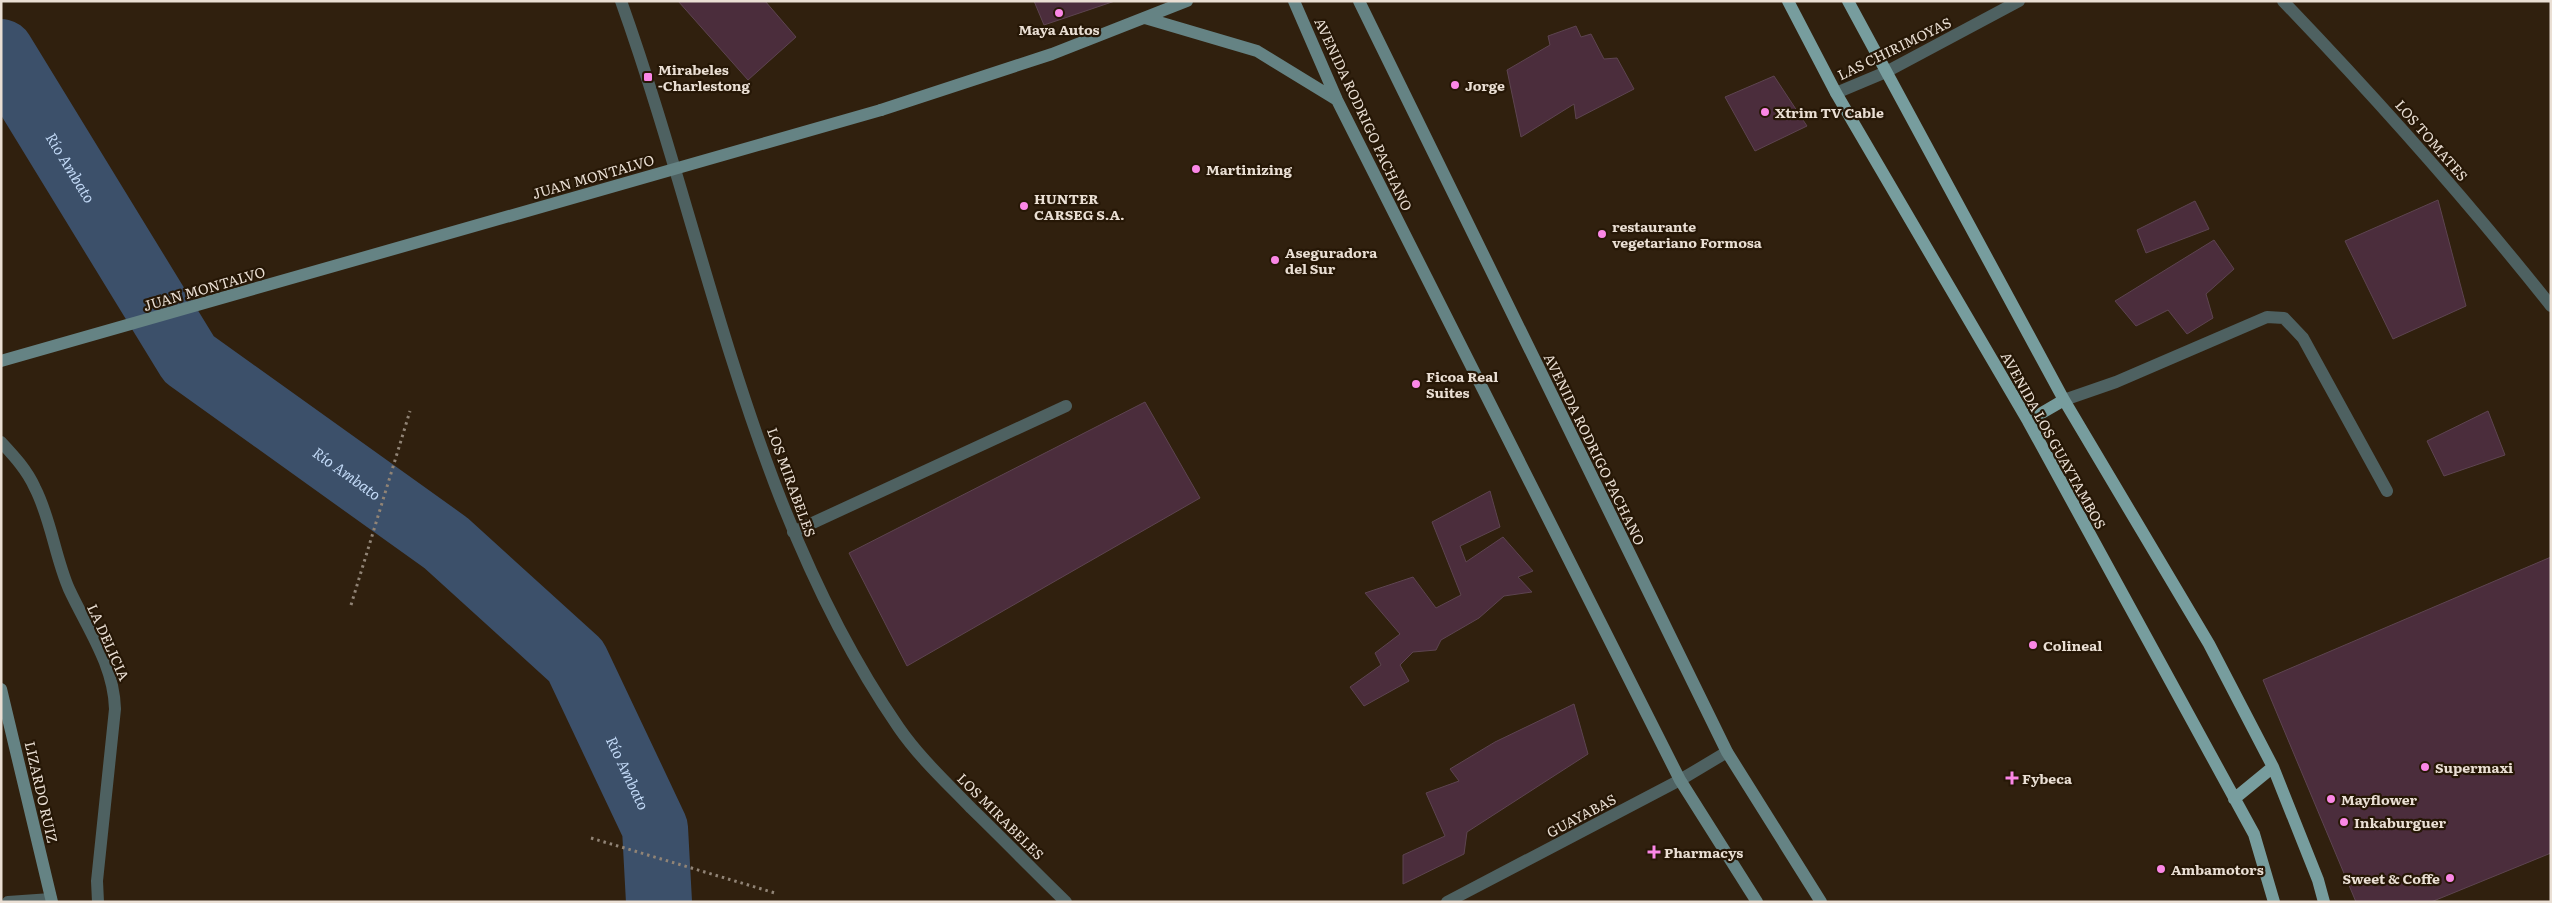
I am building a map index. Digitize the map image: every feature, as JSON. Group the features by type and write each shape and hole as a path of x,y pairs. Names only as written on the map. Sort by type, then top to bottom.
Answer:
{"main road":[{"name":"JUAN MONTALVO","path":"1,361 881,110 1052,54 1187,1"},
{"name":"AVENIDA RODRIGO PACHANO","path":"1294,1 1337,100 1680,780 1757,902"},
{"name":"AVENIDA RODRIGO PACHANO","path":"1358,1 1727,752 1821,902"},
{"name":"AVENIDA LOS GUAYTAMBOS","path":"1788,1 1836,93 2028,421 2254,834 2274,902"},
{"name":"AVENIDA LOS GUAYTAMBOS","path":"1848,1 2064,400 2209,644 2273,767 2318,880 2324,902"},
{"path":"1145,18 1257,51 1337,100"},
{"path":"2028,421 2064,400"},
{"name":"LIZARDO RUIZ","path":"1,689 52,900"},
{"path":"2234,799 2273,767"}],"street":[{"name":"LOS MIRABELES","path":"621,1 648,77 740,383 793,532 825,603 867,679 901,730 941,777 1066,902"},
{"name":"LAS CHIRIMOYAS","path":"1836,93 1886,72 2019,1"},
{"name":"LOS TOMATES","path":"2283,1 2380,103 2551,306"},
{"path":"2064,400 2116,382 2267,317 2284,318 2303,338 2387,491"},
{"path":"793,532 1066,406"},
{"name":"LA DELICIA","path":"1,442 21,464 36,489 68,588 110,673 115,690 115,709 97,880 98,902"},
{"name":"GUAYABAS","path":"1447,902 1680,780 1727,752"},
{"path":"8,902 52,900"}],"path":[{"path":"351,604 410,411"},
{"path":"591,838 775,893"}],"building":[{"path":"678,1 765,1 796,37 748,80"},
{"name":"Maya Autos","path":"1034,1 1115,1 1044,25"},
{"path":"1576,26 1581,37 1591,34 1604,59 1617,58 1634,89 1576,119 1574,104 1521,137 1507,70 1550,45 1548,36"},
{"name":"Xtrim TV Cable","path":"1774,76 1807,126 1755,151 1725,97"},
{"path":"2438,200 2466,306 2393,339 2345,241"},
{"path":"2195,201 2209,229 2146,253 2137,230"},
{"path":"2214,240 2234,269 2206,294 2213,318 2187,334 2168,310 2136,326 2115,301"},
{"path":"1145,402 1200,498 907,666 849,553"},
{"path":"2488,411 2505,455 2444,476 2427,441"},
{"path":"1490,491 1500,527 1460,546 1466,562 1503,537 1533,571 1518,577 1532,592 1504,596 1479,618 1441,640 1436,650 1413,652 1400,665 1409,681 1364,706 1350,687 1381,665 1375,653 1400,634 1365,593 1413,577 1436,608 1461,595 1432,522"},
{"name":"Supermaxi","path":"2551,557 2551,853 2431,902 2356,902 2263,680"},
{"path":"1574,704 1588,754 1467,832 1464,854 1403,884 1403,855 1445,836 1426,793 1459,781 1450,769 1495,742"}],"waterway":[{"name":"Río Ambato","path":"1,52 189,359 446,543 576,661 655,828 659,902"}],"place":[{"name":"Maya Autos","path":"1059,13"},
{"name":"Mirabeles -Charlestong","path":"648,77"},
{"name":"Jorge","path":"1455,85"},
{"name":"Xtrim TV Cable","path":"1765,112"},
{"name":"Martinizing","path":"1196,169"},
{"name":"HUNTER CARSEG S.A.","path":"1024,206"},
{"name":"restaurante vegetariano Formosa","path":"1602,234"},
{"name":"Aseguradora del Sur","path":"1275,260"},
{"name":"Ficoa Real Suites","path":"1416,384"},
{"name":"Colineal","path":"2033,645"},
{"name":"Supermaxi","path":"2425,767"},
{"name":"Fybeca","path":"2012,778"},
{"name":"Mayflower","path":"2331,799"},
{"name":"Inkaburguer","path":"2344,822"},
{"name":"Pharmacys","path":"1654,852"},
{"name":"Ambamotors","path":"2161,869"},
{"name":"Sweet & Coffe","path":"2450,878"}]}
